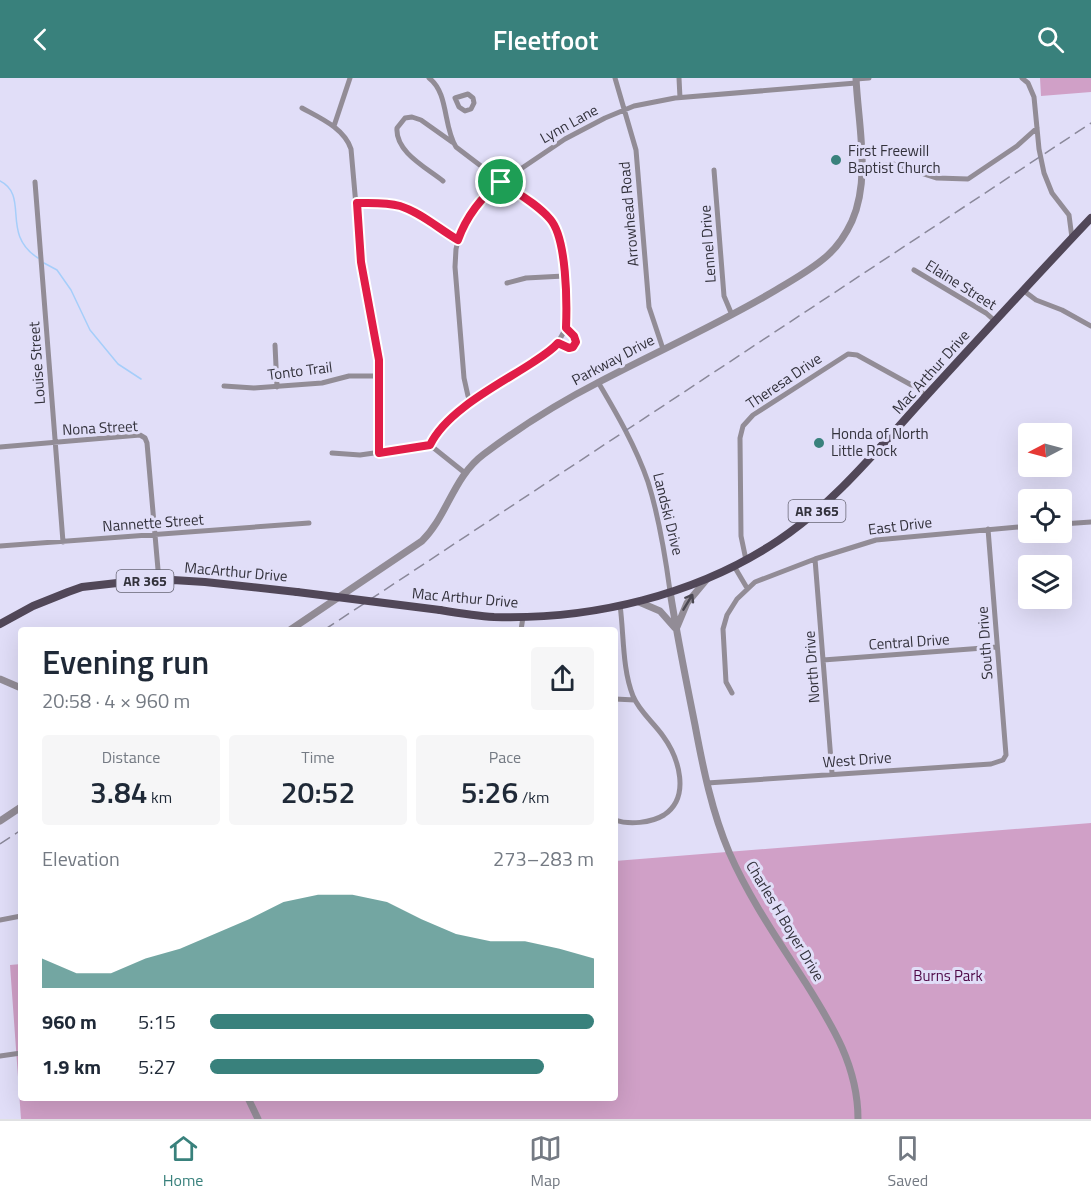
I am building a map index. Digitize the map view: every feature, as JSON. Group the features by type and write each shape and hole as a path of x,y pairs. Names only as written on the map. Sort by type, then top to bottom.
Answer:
{"main road":[{"name":"Mac Arthur Drive","path":"297,592 493,617 523,617 575,613 620,605 707,579 746,560 779,540 823,505 849,480 1091,218"},
{"name":"MacArthur Drive","path":"0,624 40,603 82,587 159,580 216,582 297,592"}],"street":[{"path":"334,126 350,78"},
{"path":"429,78 438,87 454,143"},
{"name":"Arrowhead Road","path":"615,78 634,140 649,307 663,349"},
{"path":"679,78 680,98"},
{"name":"Lynn Lane","path":"472,401 468,396 464,378 455,267 458,240 469,217 481,201 501,182 551,147 625,109 646,103 869,78"},
{"path":"1023,78 1032,90 1042,163 1048,185 1081,228"},
{"name":"Parkway Drive","path":"294,627 422,542 438,521 454,488 465,472 483,455 598,382 732,315 808,270 836,247 848,229 856,210 860,190 861,167 856,80"},
{"path":"442,100 455,98"},
{"path":"302,108 334,126 348,139 351,148 361,262 380,376 379,453"},
{"path":"430,445 438,433 472,401 558,343 566,328 560,240 554,224 548,217 461,152 454,143 414,117 405,118 397,128 398,139 403,149 443,181"},
{"path":"861,167 893,164 937,178 968,179 1017,146 1037,128"},
{"name":"Lennel Drive","path":"714,170 723,297 732,315"},
{"name":"Louise Street","path":"35,182 63,542"},
{"path":"357,203 384,203 399,206 458,240"},
{"path":"1069,215 1072,238"},
{"name":"Elaine Street","path":"914,270 986,313 995,321"},
{"path":"507,284 526,278 564,276"},
{"path":"1024,291 1036,300 1062,310 1091,326"},
{"path":"558,343 567,348 575,344 576,338 566,328"},
{"path":"274,345 278,387"},
{"name":"Theresa Drive","path":"746,560 741,536 740,438 743,426 753,416 848,354 857,355 915,387 926,396"},
{"name":"Tonto Trail","path":"224,386 278,387 322,383 349,376 380,376"},
{"name":"Landski Drive","path":"598,382 635,450 648,482 658,522 670,591"},
{"name":"Nona Street","path":"0,447 140,435 145,438 156,535"},
{"path":"332,453 360,455 430,445 465,472"},
{"path":"1072,523 1091,522"},
{"name":"Nannette Street","path":"0,546 309,523"},
{"name":"East Drive","path":"747,588 762,579 815,559 876,540 1018,527"},
{"name":"South Drive","path":"988,529 1006,755"},
{"path":"156,535 159,580"},
{"name":"North Drive","path":"815,559 832,773"},
{"path":"732,693 726,682 723,628 730,610 747,588 734,566"},
{"path":"636,601 660,611 676,629 687,603 707,579"},
{"name":"Charles H Boyer Drive","path":"670,591 707,783 719,826 738,871 829,1021 847,1055 856,1090 858,1119"},
{"path":"618,820 633,823 660,817 675,803 681,786 679,772 669,745 635,700 628,675 620,605"},
{"path":"521,627 523,617"},
{"name":"Central Drive","path":"823,660 997,647"},
{"path":"0,679 18,687"},
{"path":"618,699 635,700"},
{"name":"West Drive","path":"707,783 991,764 1003,760 1006,755"},
{"path":"0,821 18,809"},
{"path":"0,920 18,917"},
{"path":"0,1056 18,1053"},
{"path":"249,1101 253,1119"},
{"path":"249,1101 258,1119"}],"green space":[{"path":"1040,78 1091,78 1091,92 1041,96"},
{"name":"Burns Park","path":"1091,823 1091,1119 21,1119 20,1101 618,1101 618,861"},
{"name":"Burns Park","path":"18,964 18,1077 10,965"}],"waterway":[{"path":"0,181 9,188 13,196 20,238 38,258"},
{"path":"44,263 57,270 71,290 90,330 118,364 141,379"}],"railway":[{"path":"329,627 1091,123"},
{"path":"0,844 18,832"}],"place":[{"name":"First Freewill Baptist Church","path":"836,160"},
{"name":"Honda of North Little Rock","path":"819,443"}],"route":[{"path":"501,182 554,224 562,254 566,328 574,336 576,342 573,347 569,348 558,343 550,351 472,401 438,433 430,445 379,453 379,360 361,262 357,203 384,203 399,206 458,240 462,227 469,217 481,201 501,182"}]}
